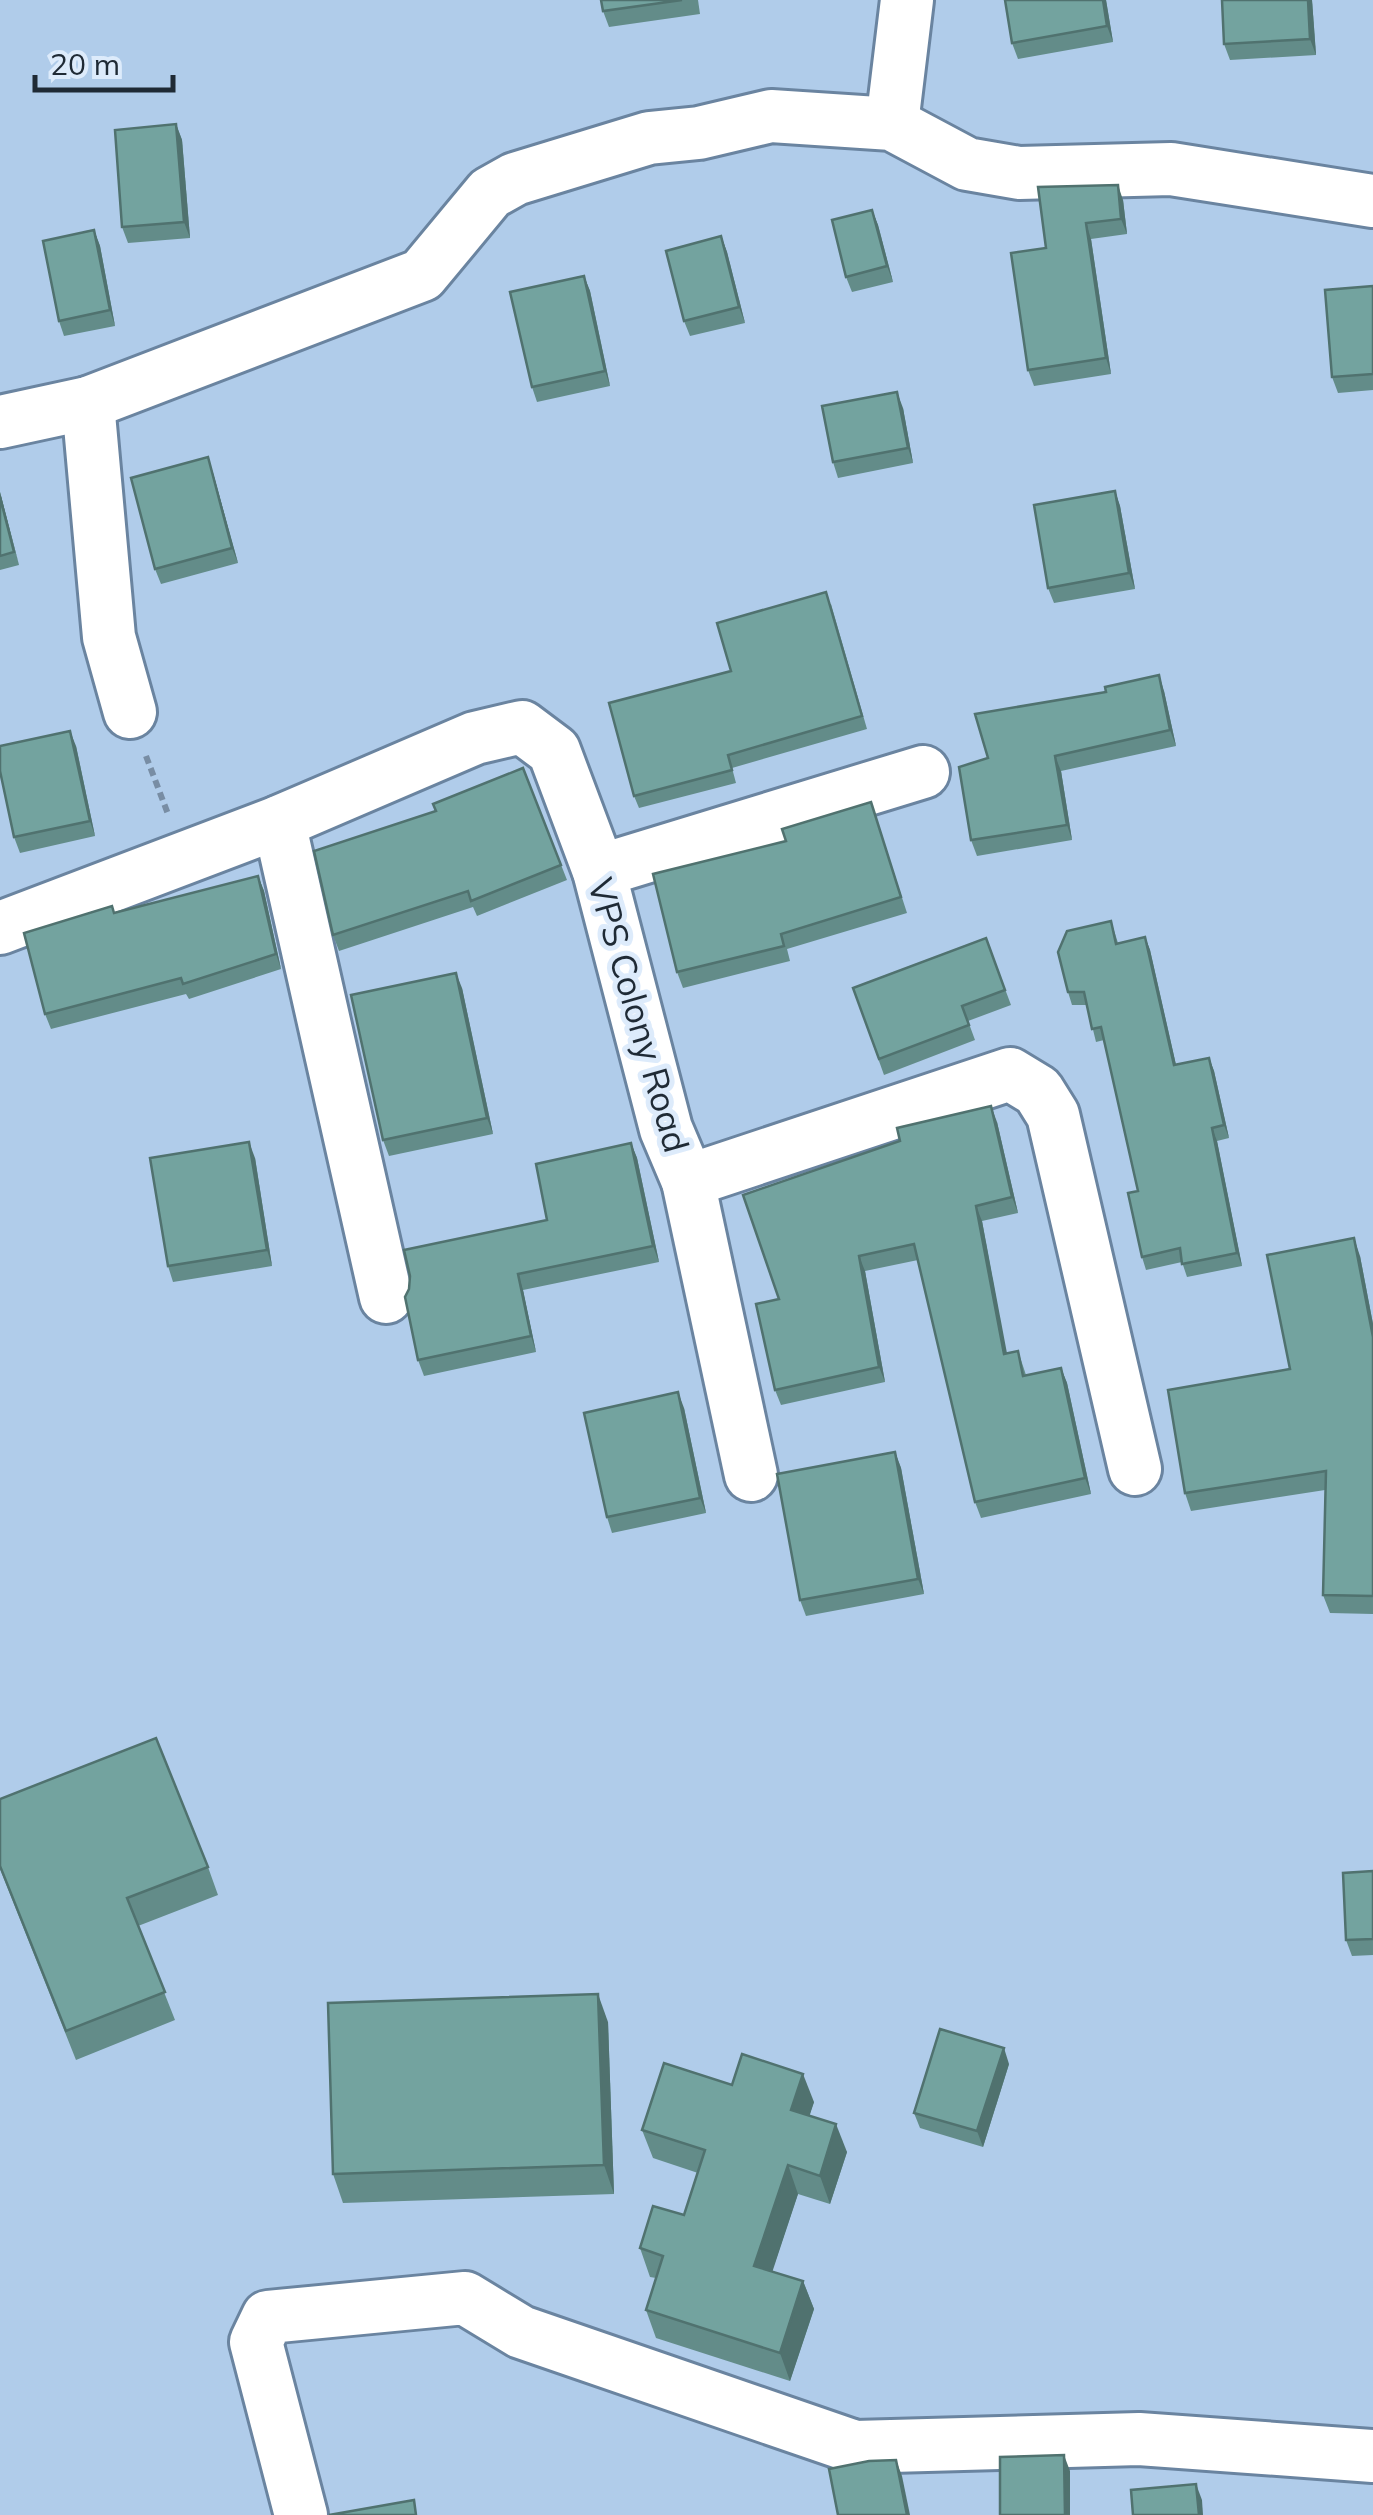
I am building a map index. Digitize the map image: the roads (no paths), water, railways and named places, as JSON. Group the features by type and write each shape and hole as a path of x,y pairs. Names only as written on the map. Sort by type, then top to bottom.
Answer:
{"street":[{"path":"892,124 907,0"},
{"path":"0,422 88,403 422,276 490,193 515,179 649,138 699,134 771,116 892,124 968,164 1002,170 1171,169 1373,201"},
{"path":"88,403 109,637 130,712"},
{"name":"VPS Colony Road","path":"0,928 279,822 475,738 522,727 554,751 599,871 666,1129 688,1181 1010,1074 1038,1091 1053,1115 1134,1469"},
{"path":"599,871 923,772"},
{"path":"279,822 386,1297"},
{"path":"688,1181 751,1475"},
{"path":"301,2515 256,2342 268,2317 465,2298 521,2332 855,2447 1139,2439 1373,2456"}]}
